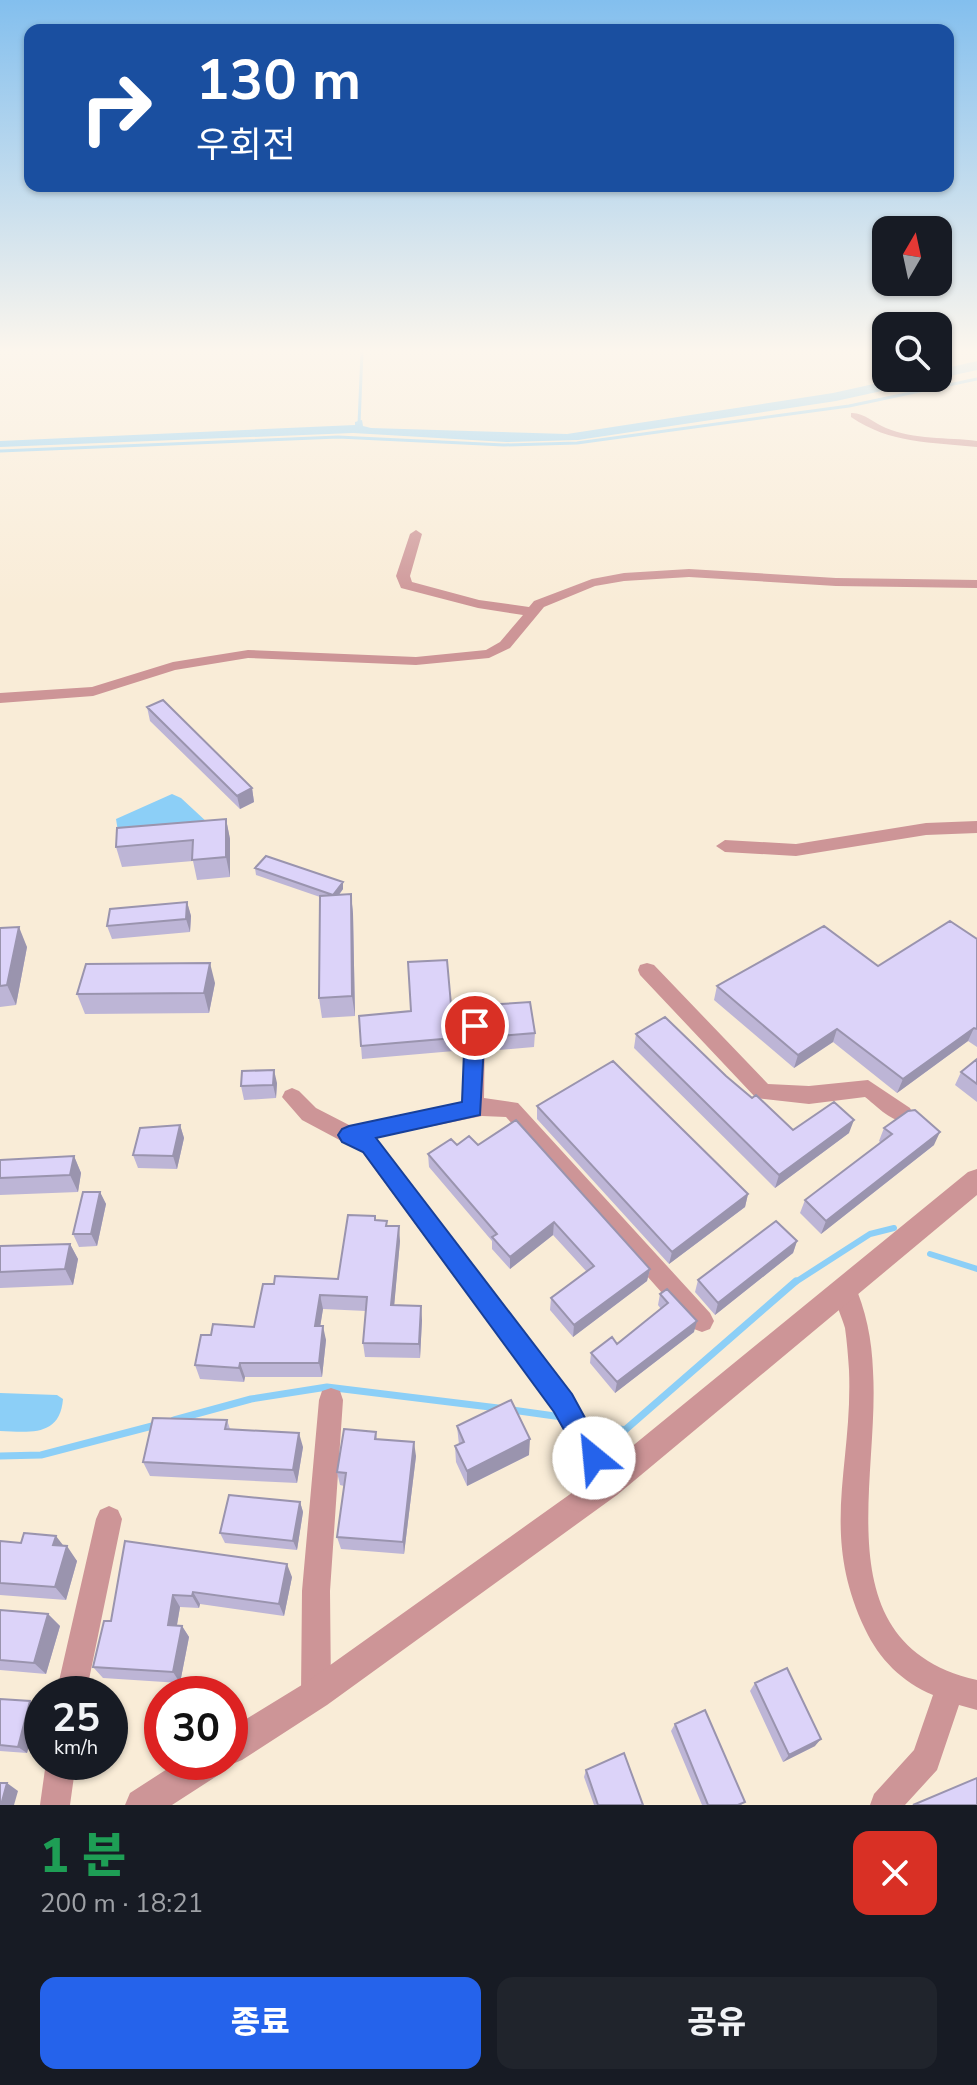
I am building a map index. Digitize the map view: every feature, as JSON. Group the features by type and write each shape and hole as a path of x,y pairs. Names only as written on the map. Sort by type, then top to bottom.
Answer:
{"street":[{"path":"896,436 977,444"},
{"path":"416,534 403,576 406,585 478,604 532,612"},
{"path":"0,698 93,691 173,666 248,654 416,661 489,654 505,645 532,612 562,593 592,583 647,575 977,584"},
{"path":"725,846 796,850 907,831 977,827"},
{"path":"647,970 763,1092 809,1095 868,1088 903,1114"},
{"path":"473,1108 475,1026"},
{"path":"292,1097 309,1114 370,1146 563,1403 607,1485"},
{"path":"349,1135 473,1108 511,1109 702,1321"},
{"path":"248,1737 316,1694 607,1485 977,1180"},
{"path":"845,1289 859,1337 860,1396 853,1557 857,1584 869,1614 895,1655 927,1681 963,1692 926,1759 885,1805"},
{"path":"316,1694 316,1591 331,1400"},
{"path":"75,1676 109,1519"},
{"path":"55,1805 58,1780"},
{"path":"142,1805 180,1780"}],"water":[{"path":"106,436 271,436 0,447 0,441"},
{"path":"408,436 603,436 506,442"},
{"path":"172,794 181,798 208,823 119,838 116,819"},
{"path":"0,1393 57,1395 63,1399 61,1411 50,1426 42,1430 0,1431"}],"building":[{"path":"163,700 252,788 237,796 147,707"},
{"path":"226,819 226,857 192,860 193,840 116,847 117,828"},
{"path":"266,856 343,882 333,895 255,868"},
{"path":"351,894 352,996 319,998 320,896"},
{"path":"187,902 186,919 107,926 110,909"},
{"path":"950,921 977,939 977,1029 974,1028 903,1079 837,1029 798,1055 717,986 824,926 878,966"},
{"path":"19,927 7,985 0,986 0,928"},
{"path":"447,960 454,1038 361,1046 359,1016 411,1011 408,962"},
{"path":"210,963 204,993 77,994 86,964"},
{"path":"530,1002 535,1033 488,1037 488,1017 503,1016 501,1004"},
{"path":"665,1017 726,1076 752,1098 756,1095 793,1130 834,1102 854,1120 779,1175 636,1034"},
{"path":"977,1059 977,1084 961,1072"},
{"path":"613,1061 748,1194 672,1252 537,1106"},
{"path":"274,1070 273,1085 241,1086 242,1071"},
{"path":"915,1110 940,1132 826,1221 805,1200 892,1134 884,1128 908,1111"},
{"path":"516,1120 650,1269 574,1325 551,1298 594,1266 554,1222 510,1257 492,1237 497,1234 428,1154 451,1139 457,1145 469,1136 478,1145"},
{"path":"180,1125 173,1156 133,1155 140,1128"},
{"path":"74,1156 70,1175 0,1178 0,1160"},
{"path":"83,1192 100,1192 91,1234 73,1234"},
{"path":"348,1215 375,1216 375,1220 387,1221 386,1226 399,1226 391,1305 421,1306 419,1344 363,1343 367,1297 320,1295 315,1326 323,1326 319,1363 240,1363 239,1368 195,1365 201,1335 211,1335 213,1324 254,1327 263,1284 274,1284 275,1276 338,1279"},
{"path":"776,1221 797,1241 718,1303 698,1280"},
{"path":"70,1244 65,1269 0,1272 0,1246"},
{"path":"667,1289 697,1321 617,1382 591,1353 612,1337 617,1344 668,1303 660,1294"},
{"path":"511,1400 530,1439 467,1471 455,1446 464,1442 457,1426"},
{"path":"153,1418 227,1420 225,1429 299,1433 293,1470 143,1462"},
{"path":"344,1429 376,1432 375,1439 414,1442 403,1542 337,1537 346,1473 337,1472"},
{"path":"229,1495 300,1502 293,1541 220,1533"},
{"path":"24,1533 56,1536 53,1545 67,1546 55,1587 0,1583 0,1541 21,1543"},
{"path":"125,1541 287,1564 279,1604 193,1592 192,1596 173,1595 168,1625 182,1626 173,1672 93,1667 104,1621 111,1621"},
{"path":"0,1610 48,1614 34,1663 0,1660"},
{"path":"787,1668 821,1739 789,1755 755,1683"},
{"path":"0,1699 24,1701 24,1724 18,1747 0,1745"},
{"path":"705,1710 745,1802 738,1805 708,1805 675,1724"},
{"path":"624,1753 643,1805 598,1805 586,1770"},
{"path":"977,1778 977,1805 913,1805"},
{"path":"0,1783 7,1783 1,1805 0,1805"}],"waterway":[{"path":"0,451 338,437 504,445 577,443 627,436"},
{"path":"794,1283 870,1234 894,1228"},
{"path":"930,1254 977,1269"},
{"path":"583,1422 625,1430 796,1281"},
{"path":"174,1420 251,1399 327,1387 498,1408"},
{"path":"512,1410 562,1417"},
{"path":"0,1456 41,1455 156,1425"}],"route":[{"path":"475,1026 473,1108 349,1135 370,1146 563,1403 594,1458"}]}
